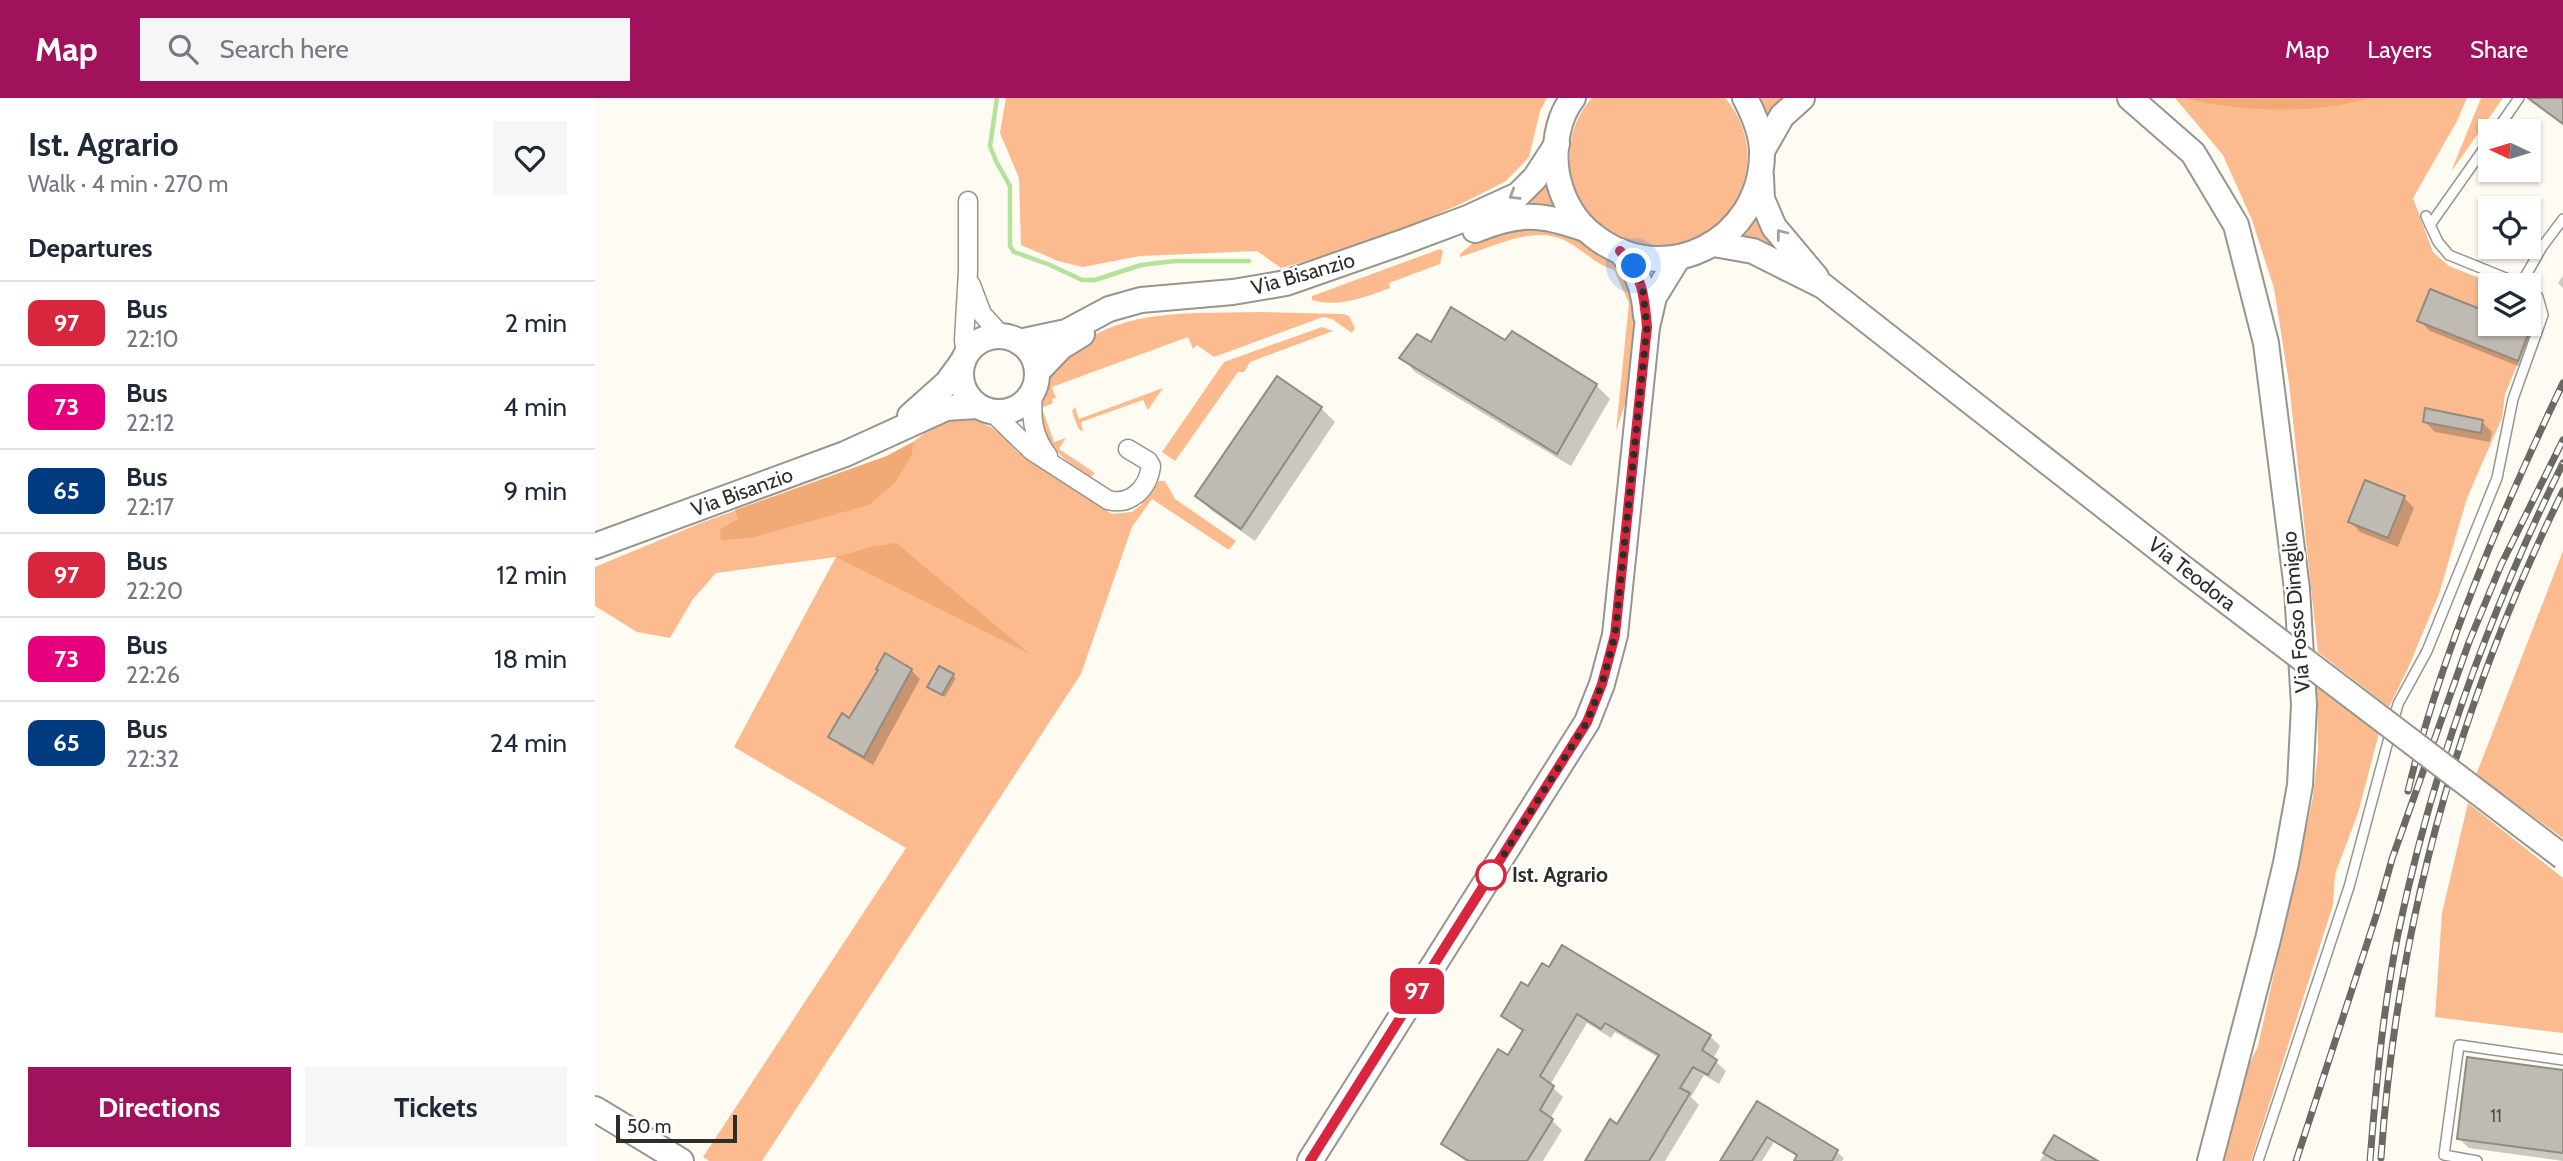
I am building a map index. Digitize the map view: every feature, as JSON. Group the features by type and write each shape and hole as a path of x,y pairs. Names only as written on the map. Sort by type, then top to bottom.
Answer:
{"main road":[{"path":"1573,98 1568,104 1558,133 1555,163 1560,187 1570,210 1585,229 1605,245 1653,260 1678,258 1714,244 1731,230 1745,213 1755,194 1762,162 1782,116 1802,98"},
{"name":"Via Teodora","path":"1745,98 1757,123 1762,162 1762,199 1774,227 1823,286"},
{"name":"Via Fosso Dimiglio","path":"2130,98 2193,153 2236,225 2266,343 2297,589 2304,705 2299,785 2283,876 2210,1161"},
{"name":"Via Bisanzio","path":"1010,339 1066,332 1109,309 1141,300 1261,288 1339,266 1469,217 1518,195 1535,178 1557,144"},
{"name":"Via Bisanzio","path":"1035,382 1061,347 1090,329 1136,312 1255,306 1274,302 1512,218 1530,215 1556,219 1585,229"},
{"name":"Via Teodora","path":"1714,244 1753,251 1823,286 2187,571 2563,857"},
{"path":"1620,251 1634,266 1642,284 1647,327"},
{"path":"1310,1161 1587,722 1602,684 1615,635 1647,327 1654,297 1678,258"},
{"path":"1010,339 1028,349 1034,360 1035,382 1026,402 1016,409 1004,412 985,409 968,397 963,386 961,373 965,358 981,340 1010,339"},
{"name":"Via Bisanzio","path":"888,434 947,383 965,358"},
{"name":"Via Bisanzio","path":"595,546 845,454 946,408 985,409"},
{"path":"595,1108 681,1161"}],"street":[{"path":"965,358 968,201"},
{"path":"968,271 977,305 1010,339"},
{"path":"1035,382 1031,420 1033,431 1038,444 1052,462"},
{"path":"985,409 1032,451 1108,499 1124,501 1134,498 1150,474 1148,461 1128,449"}],"lane":[{"path":"2504,119 2519,98"},
{"path":"2478,156 2428,221 2438,242 2449,255 2493,273"},
{"path":"2528,273 2542,247 2563,219"},
{"path":"2258,1161 2349,887 2398,704 2427,651 2497,478 2513,399 2536,336"},
{"path":"2477,1161 2444,1155 2459,1045 2563,1060"}],"shaded area":[{"path":"1006,98 1547,98 1540,111 1529,157 1506,181 1377,241 1281,268 1257,251 1140,256 1083,267 1058,261 1021,245 1019,178 1000,133"},
{"path":"1592,98 1725,98 1742,125 1747,146 1745,177 1730,211 1705,233 1676,244 1644,245 1615,235 1590,216 1574,188 1570,151 1576,123"},
{"path":"1751,98 1790,98 1765,131"},
{"path":"2175,98 2467,98 2457,121 2413,198 2433,252 2449,266 2478,277 2478,336 2530,336 2505,394 2502,418 2467,498 2439,594 2389,707 2318,652 2289,383 2274,288 2252,220 2223,155"},
{"path":"2184,98 2370,98 2325,107 2277,110 2229,106"},
{"path":"2481,98 2503,98 2488,119 2478,119 2478,134 2451,172"},
{"path":"1547,182 1556,208 1521,208"},
{"path":"1756,215 1774,247 1740,239"},
{"path":"1558,228 1622,263 1638,310 1628,395 1616,431 1629,303 1614,270 1554,236 1513,239 1460,257 1460,254 1484,234 1493,230"},
{"path":"1440,249 1443,251 1440,264 1389,283 1390,288 1341,302 1312,300 1312,296"},
{"path":"1258,312 1343,314 1349,316 1355,328 1352,333 1332,319 1323,317 1214,357 1197,345 1193,349 1188,337 1052,387 1056,398 1052,399 1053,403 1042,408 1054,442 1066,438 1059,449 1095,473 1091,477 1049,444 1040,422 1040,409 1049,373 1053,364 1092,336 1114,326 1161,316"},
{"path":"1322,327 1333,331 1250,362 1244,372 1238,372 1175,461 1162,452 1224,362"},
{"path":"1163,388 1148,410 1143,400 1081,422 1083,432 1078,428 1072,411 1075,407 1079,419"},
{"path":"971,418 993,428 1004,436 1016,451 1112,514 1132,512 1141,505 1158,481 1165,481 1175,499 1236,541 1229,550 1152,499 1132,527 1081,674 762,1161 709,1161 703,1157 906,848 734,747 836,557 716,573 693,599 670,638 637,632 595,606 595,567 701,523 887,456 913,442 942,420"},
{"path":"913,442 912,454 895,483 869,505 750,538 721,540 720,529 738,519 735,510 887,456"},
{"path":"896,543 1030,654 836,557"},
{"path":"2563,551 2563,838 2476,775"},
{"path":"2317,685 2379,733 2358,813 2335,874 2333,905 2251,1161 2222,1161 2245,1073 2258,1046 2313,797 2318,752"},
{"path":"2468,803 2563,878 2563,1033 2435,1017 2442,913"}],"building":[{"path":"2528,98 2563,98 2563,124"},
{"path":"2430,289 2478,308 2478,336 2527,336 2518,361 2417,321"},
{"path":"1451,307 1505,340 1512,331 1597,384 1557,454 1399,358 1417,334 1431,342"},
{"path":"1277,376 1322,407 1241,529 1195,496"},
{"path":"2425,408 2483,420 2481,433 2423,422"},
{"path":"2365,480 2405,496 2388,538 2348,522"},
{"path":"885,653 912,669 864,757 828,737 842,713 849,718 878,670 876,669"},
{"path":"939,666 954,674 942,695 927,687"},
{"path":"1562,945 1711,1035 1702,1050 1717,1060 1708,1075 1693,1067 1680,1088 1690,1093 1649,1161 1585,1161 1610,1119 1617,1124 1659,1055 1605,1023 1601,1029 1577,1014 1540,1076 1554,1086 1540,1110 1553,1119 1527,1161 1469,1161 1441,1144 1498,1049 1508,1055 1523,1030 1501,1016 1521,982 1528,986 1542,963 1549,967"},
{"path":"2467,1057 2563,1070 2563,1153 2457,1139"},
{"path":"1757,1101 1838,1150 1832,1161 1794,1161 1797,1155 1767,1137 1752,1161 1720,1161"},
{"path":"2054,1135 2098,1161 2057,1161 2043,1153"}],"waterway":[{"path":"997,98 990,146 1010,186 1010,246 1014,252 1082,280 1095,280 1141,265 1175,261 1249,261"}],"railway":[{"path":"2408,791 2455,635 2496,532 2563,383"},
{"path":"2296,1161 2392,859 2469,642 2501,565 2563,440"},
{"path":"2370,1161 2388,990 2398,934 2428,812 2465,693 2487,635 2563,463"},
{"path":"2381,1158 2389,1071 2402,985 2418,900 2439,816 2464,732 2493,651 2526,570 2563,491"}],"bus line":[{"name":"97","path":"1310,1161 1587,722 1602,684 1615,635 1647,327 1642,284 1634,266 1620,251"}],"place":[{"name":"Ist. Agrario","path":"1491,875"}],"route":[{"path":"1491,875 1587,722 1602,684 1615,635 1647,327 1642,284 1634,266"}]}
